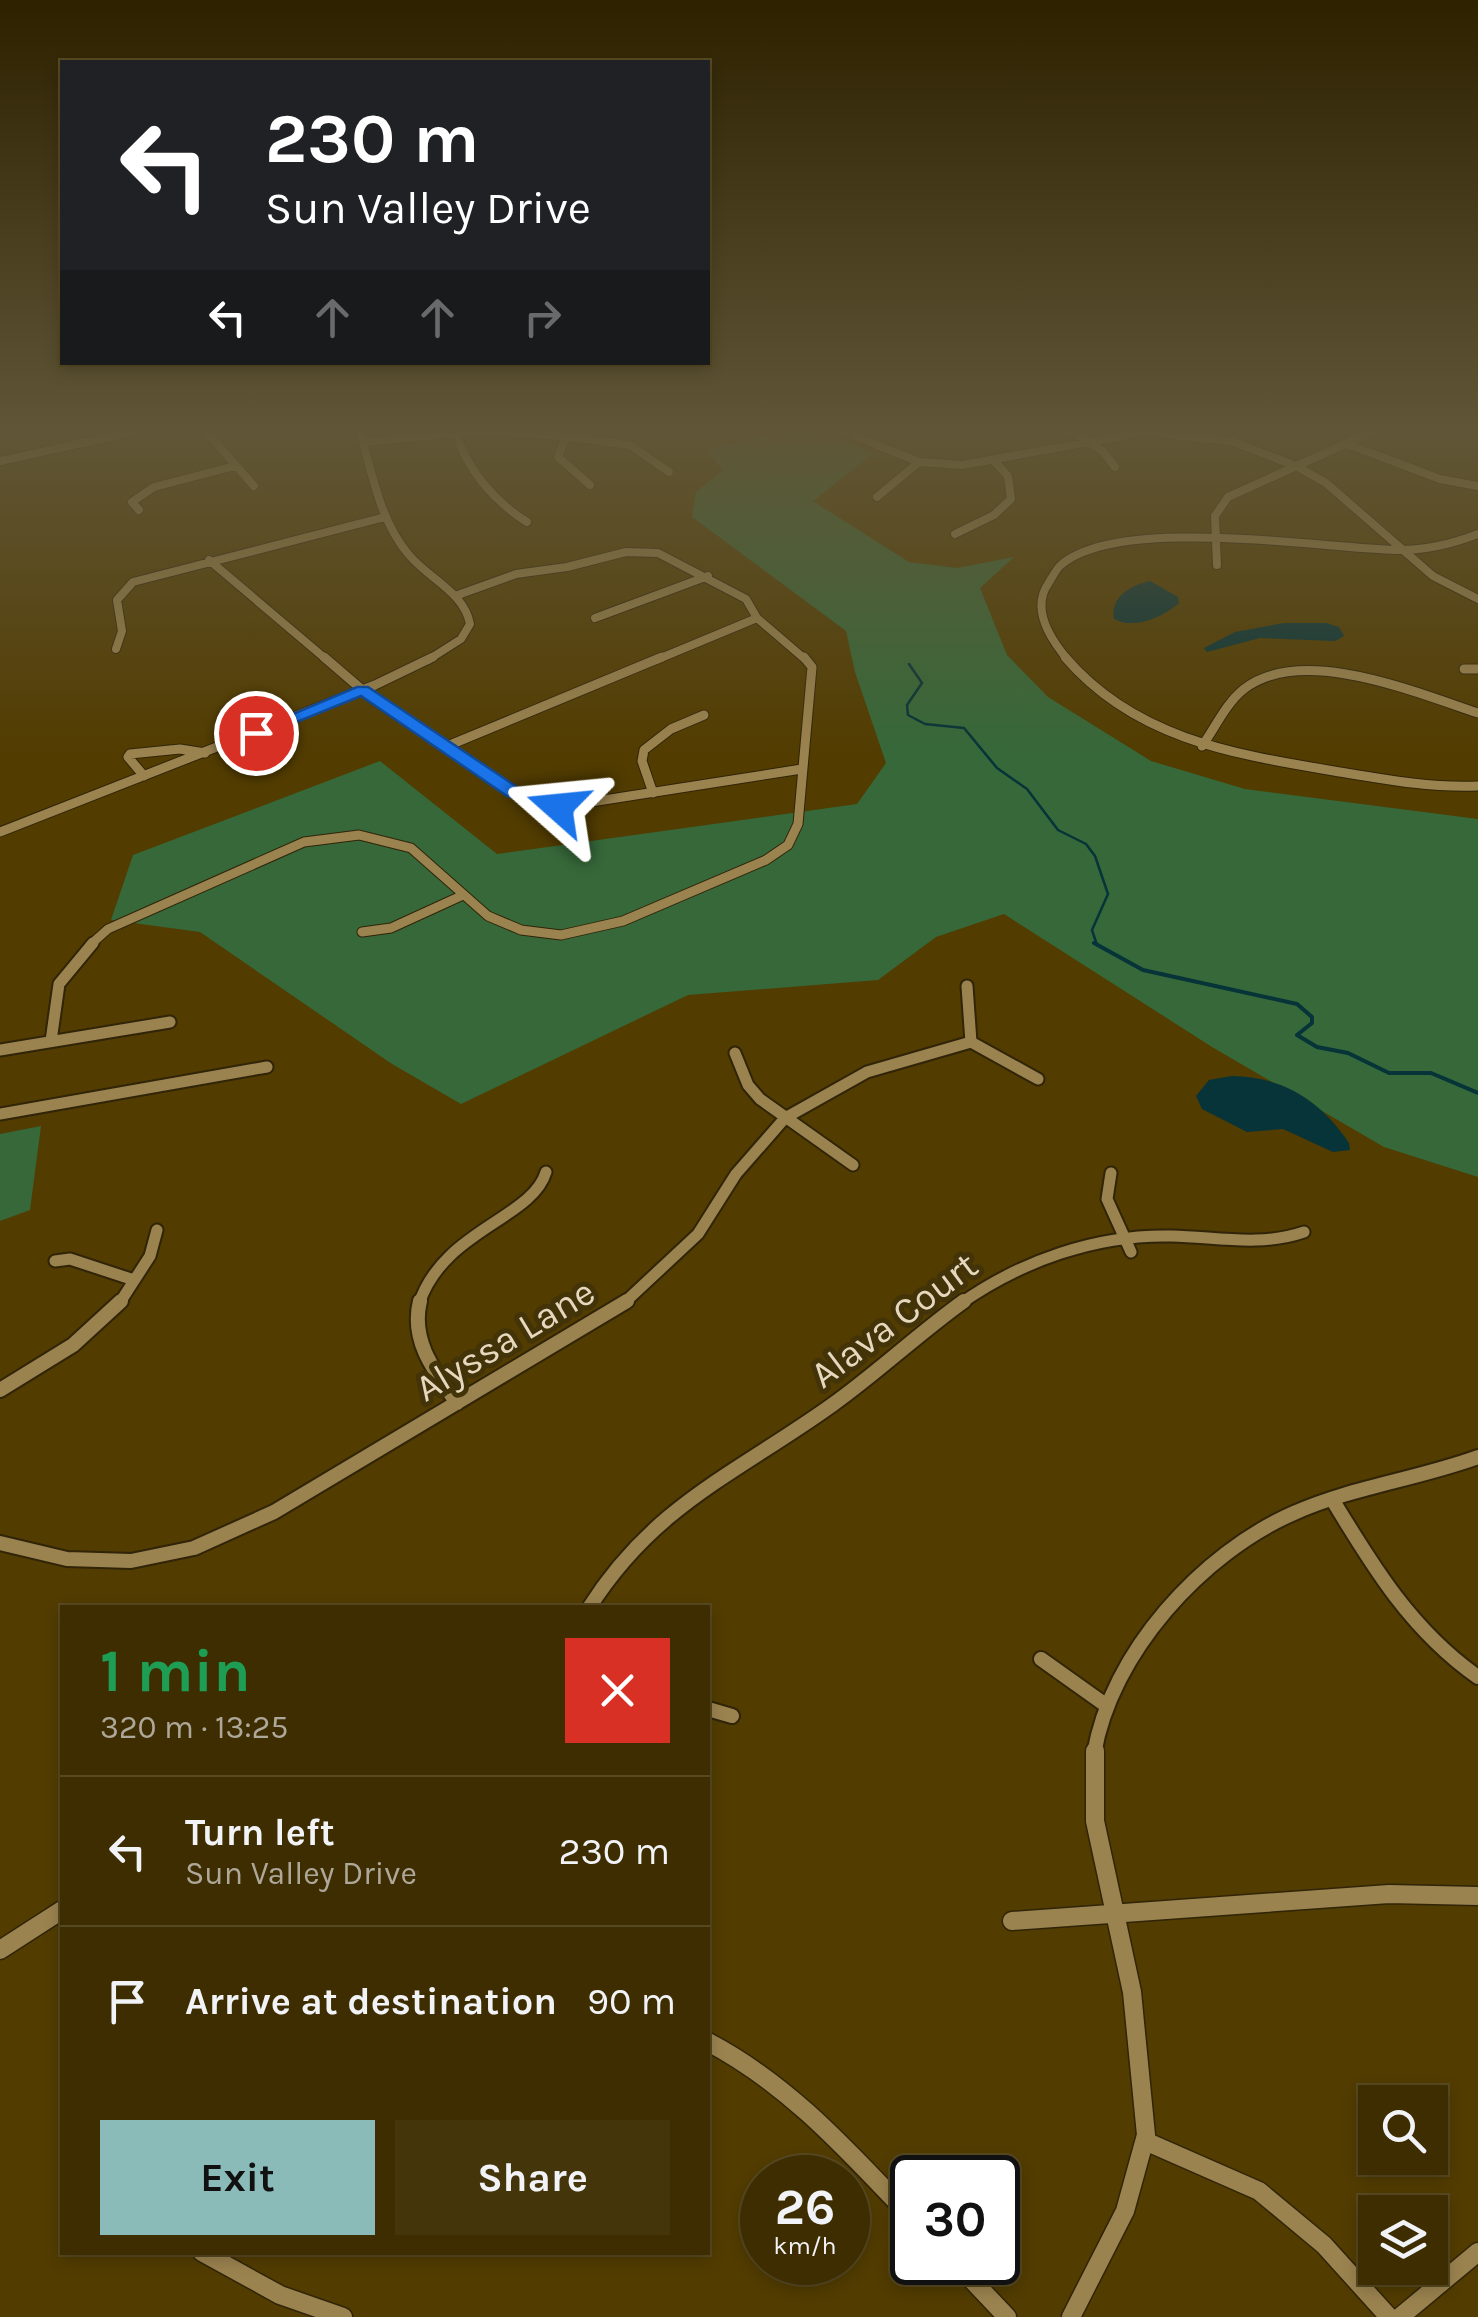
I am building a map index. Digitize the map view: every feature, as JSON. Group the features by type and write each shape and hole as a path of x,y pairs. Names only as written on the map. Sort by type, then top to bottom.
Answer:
{"street":[{"path":"116,649 122,631 117,606 122,590 148,576 292,539"},
{"path":"0,832 363,690 410,670 461,639 470,624 469,614 399,539"},
{"path":"1140,539 1075,558 1052,574 1043,592 1043,625 1058,652 1138,718 1202,746 1369,777 1427,785 1478,786"},
{"path":"1213,539 1217,565"},
{"path":"1244,539 1403,550 1466,539"},
{"path":"1390,539 1433,576 1478,599"},
{"path":"51,1040 59,984 78,956 108,929 304,842 369,834 398,842 412,848 461,896 488,916 522,930 561,934 600,929 766,860 788,845 798,824 812,667 797,648 756,618 746,600 708,576 658,553 626,552 567,567 516,574 454,596"},
{"path":"209,560 363,690 514,793 534,802 558,807 802,769"},
{"path":"596,618 708,576"},
{"path":"445,746 756,618"},
{"path":"1464,669 1478,669"},
{"path":"1202,746 1244,689 1284,673 1353,676 1478,713"},
{"path":"652,793 642,762 644,750 670,728 704,715"},
{"path":"144,776 128,757 130,754 180,749 204,753"},
{"path":"362,932 391,928 461,896"},
{"path":"967,986 971,1042 1038,1079"},
{"path":"0,1050 170,1022"},
{"name":"Alyssa Lane","path":"0,1543 49,1556 110,1562 194,1548 274,1512 605,1317 648,1284 698,1234 736,1174 784,1118 867,1072 971,1042"},
{"path":"735,1053 748,1085 784,1118 854,1165"},
{"path":"0,1114 267,1067"},
{"path":"457,1404 420,1341 416,1318 420,1294 444,1258 471,1233 536,1192 546,1172"},
{"path":"1111,1173 1107,1198 1128,1246"},
{"path":"0,1390 82,1340 134,1280 150,1255 157,1230"},
{"name":"Alava Court","path":"591,1605 624,1557 658,1520 696,1490 840,1400 973,1291 1056,1254 1128,1246 1163,1236 1273,1240 1304,1232"},
{"path":"55,1260 70,1259 134,1280"},
{"path":"1071,2317 1088,2290 1118,2223 1145,2141 1135,2006 1100,1862 1094,1819 1096,1750 1107,1706 1152,1628 1234,1548 1271,1524 1332,1499 1452,1468 1478,1457"},
{"path":"1332,1499 1394,1602 1427,1638 1478,1678"},
{"path":"1041,1659 1107,1706"},
{"path":"710,1710 732,1716"},
{"path":"1012,1920 1389,1894 1478,1896"},
{"path":"0,1950 60,1911"},
{"path":"710,2043 732,2053 789,2096 890,2196"},
{"path":"1145,2141 1259,2191 1324,2245 1389,2317"},
{"path":"1400,2317 1478,2252"},
{"path":"207,2255 280,2295 343,2317"},
{"path":"977,2285 1007,2317"}],"green space":[{"path":"722,539 873,539 909,562 957,568 1014,557 980,588 1007,655 1048,697 1151,761 1245,789 1478,819 1478,1177 1384,1147 1212,1047 1004,914 936,937 878,980 688,995 461,1104 392,1064 200,932 111,920 133,855 380,761 497,854 857,804 886,763 855,672 846,631"},
{"path":"41,1126 30,1210 0,1221 0,1134"}],"water":[{"path":"1150,581 1178,597 1179,603 1148,620 1130,623 1114,619 1115,604 1123,593"},
{"path":"1284,623 1326,623 1339,627 1344,636 1335,641 1260,638 1207,652 1204,648 1235,632"},
{"path":"1232,1076 1268,1081 1300,1094 1338,1128 1350,1150 1333,1152 1283,1129 1247,1132 1202,1109 1196,1096 1209,1080"}],"waterway":[{"path":"909,664 922,683 907,705 908,715 925,724 964,728 997,768 1027,789 1058,830 1086,844 1095,856 1108,894 1092,930 1097,945"},
{"path":"1097,945 1143,970 1297,1004 1312,1017 1312,1023 1297,1035 1317,1047 1348,1053 1389,1073 1431,1073 1478,1093"}],"route":[{"path":"256,733 363,690 514,793 558,807"}]}
